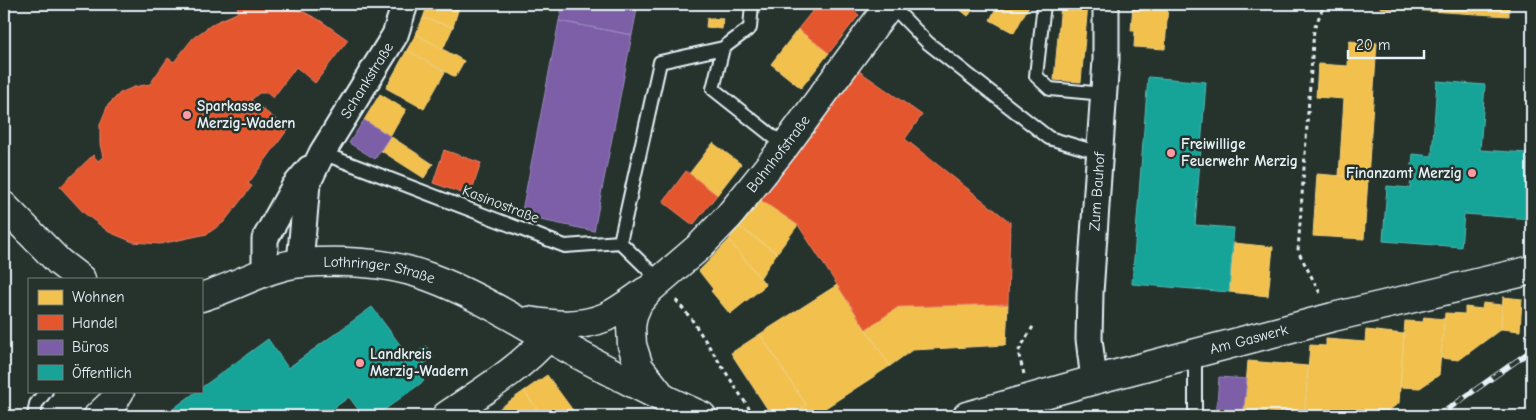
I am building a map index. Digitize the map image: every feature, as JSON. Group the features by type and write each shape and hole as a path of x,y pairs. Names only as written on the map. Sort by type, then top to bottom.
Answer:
{"main road":[{"name":"Bahnhofstraße","path":"518,320 556,326 579,324 606,316 654,285 699,247 729,216 785,146 890,4"},
{"path":"4,206 53,256 80,278"},
{"name":"Lothringer Straße","path":"202,297 265,272 300,263 365,263 395,268 428,276 457,289 518,320 665,401 702,416"},
{"name":"Am Gaswerk","path":"967,416 1332,317 1532,270"},
{"name":"Bahnhofstraße","path":"654,285 638,303 633,315 631,327 632,344 639,367 665,401"},
{"path":"446,416 533,354 548,337"},
{"path":"94,416 100,392"},
{"path":"98,416 114,401 119,392"}],"street":[{"name":"Schankstraße","path":"300,263 307,184 322,154 395,35 405,4"},
{"name":"Zum Bauhof","path":"1094,380 1089,340 1090,302 1106,60 1106,4"},
{"name":"Schankstraße","path":"265,272 264,238 294,187 322,154"}],"lane":[{"path":"654,285 620,242 660,62 723,48 750,28 752,4"},
{"path":"890,4 928,43 1049,138 1100,153"},
{"path":"1044,4 1036,76 1050,89 1104,94"},
{"path":"723,48 713,89 785,146"},
{"name":"Kasinostraße","path":"322,154 565,246 620,242"},
{"path":"1194,354 1195,416"},
{"path":"34,416 36,404 45,392"}],"path":[{"path":"1323,4 1314,29 1298,251 1332,317"},
{"path":"654,285 692,320 754,416"},
{"path":"1032,398 1018,352 1034,325"}],"building: Wohnen":[{"path":"428,4 460,4 453,27 423,18"},
{"path":"953,4 978,4 968,16"},
{"path":"998,4 1030,4 1014,33 990,20"},
{"path":"1061,4 1088,4 1081,82 1054,80"},
{"path":"1133,4 1168,4 1165,49 1134,47 1135,31 1131,31"},
{"path":"1381,4 1509,4 1509,16 1380,8"},
{"path":"423,18 453,27 443,49 416,34"},
{"path":"707,18 723,19 722,29 706,27"},
{"path":"798,29 829,53 801,88 771,64"},
{"path":"416,34 464,61 455,77 407,50"},
{"path":"1349,41 1377,43 1368,178 1339,176 1344,99 1316,97 1318,64 1348,66"},
{"path":"407,50 445,72 424,109 386,88"},
{"path":"380,94 406,110 390,136 364,120"},
{"path":"390,136 433,164 424,178 380,150"},
{"path":"713,143 741,164 717,195 689,174"},
{"path":"1317,174 1368,178 1364,239 1313,236"},
{"path":"758,198 798,225 777,253 738,226"},
{"path":"738,226 777,253 760,278 729,240"},
{"path":"729,240 766,285 730,314 711,291 713,289 699,271"},
{"path":"1234,243 1273,247 1268,296 1229,292"},
{"path":"837,285 890,366 813,416 805,416 800,409 806,405 760,334"},
{"path":"1503,297 1522,299 1520,331 1501,329"},
{"path":"1483,303 1502,305 1501,329 1459,360 1441,358 1445,313 1465,314 1465,307 1482,309"},
{"path":"1008,304 1006,345 912,350 890,366 866,329 898,307"},
{"path":"1424,317 1444,319 1439,375 1420,388 1400,387 1405,321 1423,322"},
{"path":"1366,330 1404,334 1399,403 1381,416 1319,416 1319,412 1305,411 1310,345 1326,346 1326,339 1365,342"},
{"path":"760,334 806,405 788,416 772,416 731,353"},
{"path":"1248,361 1308,366 1304,415 1244,410"},
{"path":"547,375 577,416 542,416 524,391"},
{"path":"524,391 542,416 505,416 500,408"}],"building: Handel":[{"name":"Sparkasse Merzig-Wadern","path":"269,4 304,12 321,21 348,40 315,83 296,67 273,98 267,93 259,93 251,100 288,129 248,184 252,186 224,222 207,234 160,244 133,242 109,232 84,213 60,187 93,155 98,161 103,157 100,144 100,124 108,105 120,93 134,87 150,84 168,58 174,62 193,38 214,23 237,13 238,5"},
{"path":"818,4 845,4 859,15 829,53 798,29"},
{"path":"859,71 922,115 905,139 1010,222 1008,304 898,307 866,329 798,225 758,198"},
{"path":"444,150 481,163 470,196 433,183"},
{"path":"686,171 717,195 693,225 663,202"},
{"path":"500,408 505,416 489,416"}],"building: Büros":[{"path":"563,4 638,4 632,35 559,21"},
{"path":"559,21 632,35 594,231 521,216"},
{"path":"364,120 390,136 375,159 349,143"},
{"path":"1219,377 1247,379 1243,416 1216,416"}],"building: Öffentlich":[{"name":"Freiwillige Feuerwehr Merzig","path":"1148,77 1206,82 1195,225 1234,228 1229,292 1132,284"},
{"name":"Finanzamt Merzig","path":"1437,81 1485,85 1480,150 1527,153 1526,159 1532,160 1532,219 1464,214 1461,247 1383,241 1387,186 1410,188 1413,154 1432,156"},
{"name":"Landkreis Merzig-Wadern","path":"372,307 410,358 426,346 434,357 415,370 424,381 376,416 363,416 349,397 323,416 178,416 173,409 196,392 202,392 202,387 268,339 288,368"}],"railway":[{"path":"1438,416 1532,350"}],"place":[{"name":"Sparkasse Merzig-Wadern","path":"187,115"},
{"name":"Freiwillige Feuerwehr Merzig","path":"1171,153"},
{"name":"Finanzamt Merzig","path":"1472,173"},
{"name":"Landkreis Merzig-Wadern","path":"360,363"}]}
